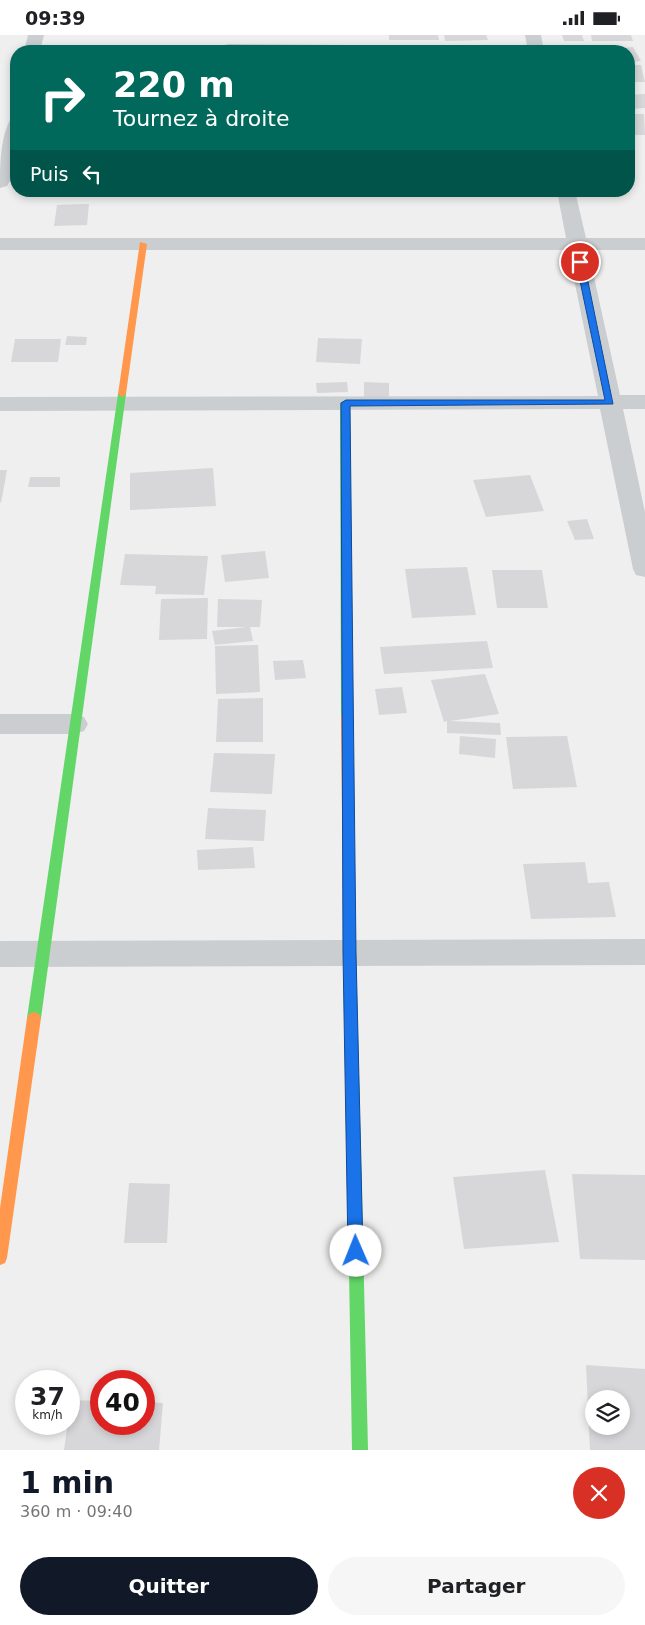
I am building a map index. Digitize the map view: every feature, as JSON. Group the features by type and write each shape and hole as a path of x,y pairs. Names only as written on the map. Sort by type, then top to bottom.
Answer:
{"street":[{"path":"0,182 10,147"},
{"path":"567,197 645,569"},
{"path":"0,244 645,244"},
{"path":"0,1258 44,954 74,724 122,404 143,244"},
{"path":"0,404 645,402"},
{"path":"346,403 349,953 360,1450"},
{"path":"0,724 74,724"},
{"path":"0,954 645,952"}],"building":[{"path":"389,35 438,35 439,40 389,40"},
{"path":"444,35 486,35 488,40 445,41"},
{"path":"562,35 582,35 584,41 564,41"},
{"path":"591,35 631,35 633,41 592,41"},
{"path":"635,50 641,61 635,62"},
{"path":"635,65 641,65 645,82 635,82"},
{"path":"645,94 645,108 635,109 635,95"},
{"path":"635,114 644,114 645,135 635,135"},
{"path":"89,204 87,225 54,226 57,205"},
{"path":"67,336 87,337 86,345 65,345"},
{"path":"318,338 362,339 360,364 316,362"},
{"path":"15,339 61,339 58,362 11,362"},
{"path":"347,382 348,392 317,393 316,383"},
{"path":"364,382 389,383 389,397 364,397"},
{"path":"213,468 216,506 130,510 130,473"},
{"path":"0,470 7,470 1,503 0,502"},
{"path":"530,475 544,511 486,517 473,480"},
{"path":"30,477 60,477 60,487 28,487"},
{"path":"587,519 594,539 575,540 567,521"},
{"path":"265,551 269,578 225,582 221,555"},
{"path":"125,554 208,556 204,595 155,594 156,586 120,585"},
{"path":"467,567 476,615 412,618 405,569"},
{"path":"492,570 542,570 548,608 497,608"},
{"path":"208,598 207,639 159,640 161,599"},
{"path":"218,599 262,600 260,627 250,627 253,641 215,645 212,631 247,627 217,627"},
{"path":"487,641 493,668 384,674 380,647"},
{"path":"258,645 260,692 216,694 215,646"},
{"path":"303,660 306,678 275,680 273,661"},
{"path":"485,674 499,714 450,721 500,723 501,735 447,733 447,721 444,722 431,680"},
{"path":"402,687 407,713 379,715 375,689"},
{"path":"263,698 263,742 216,742 218,699"},
{"path":"460,736 496,739 495,758 459,754"},
{"path":"567,736 577,787 513,789 506,737"},
{"path":"214,753 275,754 272,794 210,792"},
{"path":"208,808 266,810 264,841 205,839"},
{"path":"253,847 255,868 198,870 197,850"},
{"path":"585,862 588,883 609,882 616,917 531,919 523,864"},
{"path":"545,1170 559,1242 464,1249 453,1177"},
{"path":"572,1174 645,1175 645,1260 580,1259"},
{"path":"129,1183 170,1184 167,1243 124,1243"},
{"path":"586,1365 645,1369 645,1450 590,1450 589,1435 630,1435 630,1390 587,1390"},
{"path":"80,1400 90,1401 90,1435 155,1435 155,1403 163,1403 159,1450 64,1450 66,1435 80,1435"}],"traffic: fast":[{"path":"34,1018 122,394"},
{"path":"345,403 347,715"},
{"path":"349,909 360,1450"}],"traffic: slow":[{"path":"122,394 143,244"},
{"path":"347,715 349,909"},
{"path":"0,1258 34,1018"}],"route":[{"path":"356,1251 349,953 346,403 610,402 580,262"}]}
